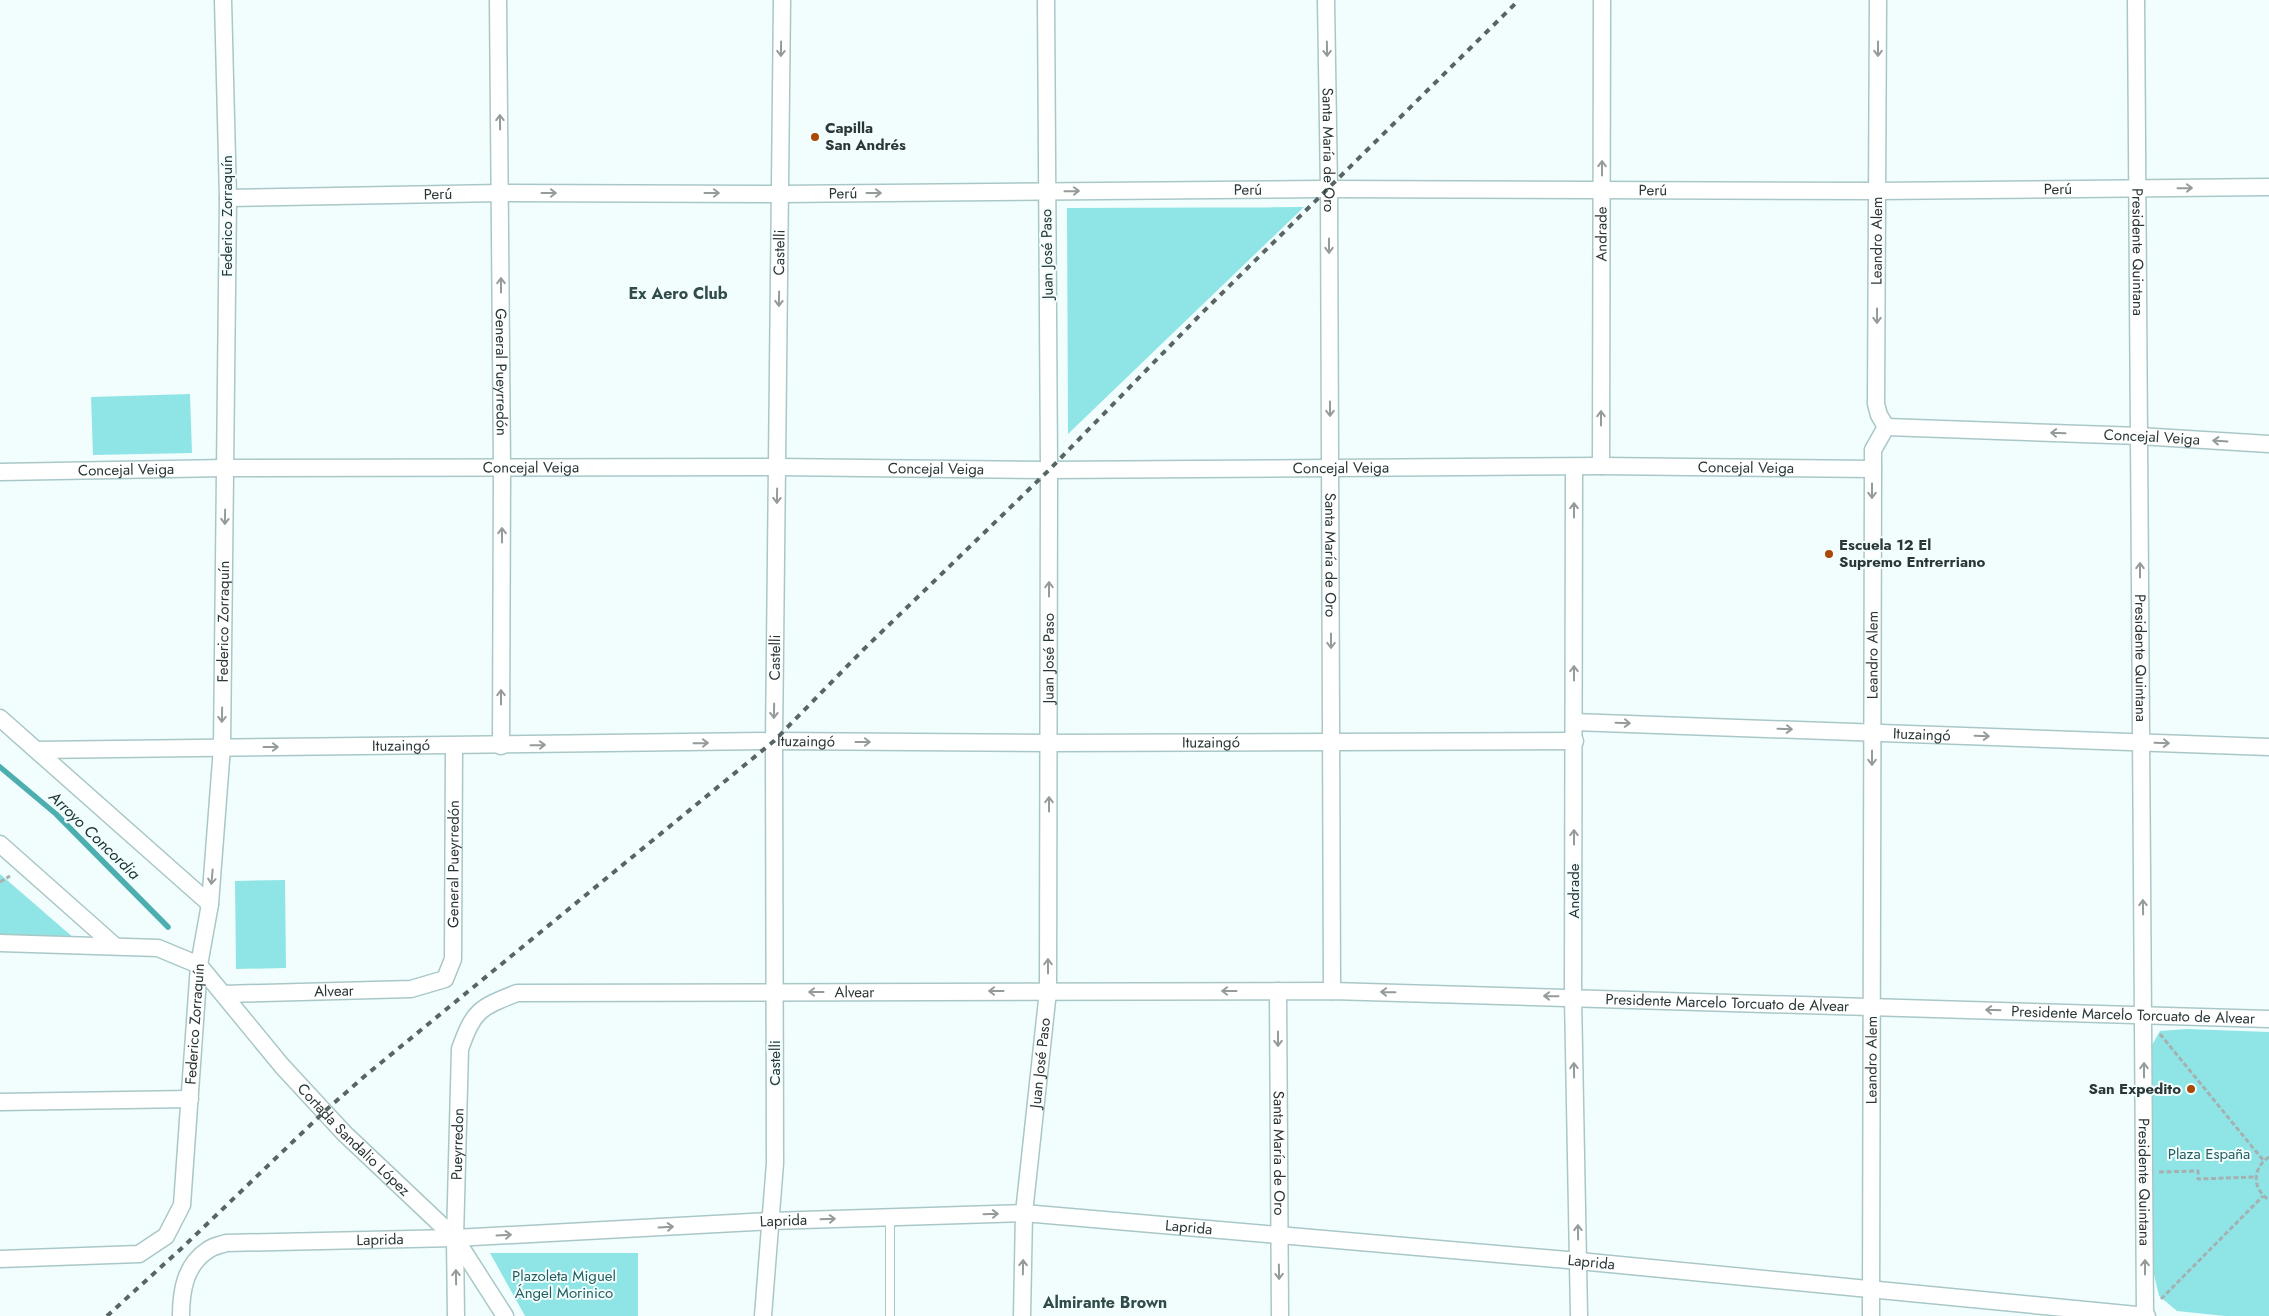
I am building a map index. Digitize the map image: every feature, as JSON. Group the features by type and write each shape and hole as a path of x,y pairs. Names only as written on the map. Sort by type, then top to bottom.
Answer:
{"street":[{"name":"Federico Zorraquín","path":"0,1258 139,1254 166,1236 182,1205 199,965 210,904 222,748 228,198 223,0"},
{"name":"General Pueyrredón","path":"498,0 502,468 501,746"},
{"name":"Castelli","path":"763,1316 776,1162 774,742 782,0"},
{"name":"Juan José Paso","path":"1022,1316 1024,1213 1048,991 1049,470 1046,0"},
{"name":"Santa María de Oro","path":"1326,0 1329,189 1332,991"},
{"name":"Andrade","path":"1601,466 1602,0"},
{"name":"Leandro Alem","path":"1871,1316 1872,469 1874,450 1886,427 1879,415 1876,404 1878,0"},
{"name":"Presidente Quintana","path":"2136,0 2146,1316"},
{"name":"Perú","path":"228,198 500,193 780,194 1329,189 1877,192 2269,187"},
{"name":"Concejal Veiga","path":"1886,427 2139,436 2269,444"},
{"name":"Andrade","path":"1574,466 1575,741 1573,997 1579,1316"},
{"name":"Concejal Veiga","path":"0,472 226,468 778,467 1049,470 1601,466 1872,469"},
{"path":"0,718 210,904"},
{"name":"Ituzaingó","path":"1574,722 2269,747"},
{"name":"Ituzaingó","path":"37,750 774,742 1332,743 1575,741"},
{"name":"General Pueyrredón","path":"445,979 453,959 454,746"},
{"path":"0,844 115,946"},
{"path":"0,943 158,948 199,965"},
{"name":"Cortada Sandalio López","path":"199,965 282,1066 344,1133 455,1238 505,1316"},
{"name":"Alvear","path":"223,994 411,989 445,979"},
{"name":"Santa María de Oro","path":"1278,991 1278,1235 1280,1316"},
{"name":"Presidente Marcelo Torcuato de Alvear","path":"1278,991 1573,997 2269,1019"},
{"name":"Alvear","path":"460,1049 470,1022 487,1005 517,993 1278,991"},
{"name":"Pueyrredon","path":"455,1238 460,1049"},
{"path":"0,1102 190,1099"},
{"name":"Laprida","path":"181,1316 182,1290 193,1265 208,1250 226,1243 455,1238 771,1221 1024,1213 1579,1261 2146,1316"},
{"path":"455,1238 456,1316"}],"lane":[{"path":"890,1218 890,1316"}],"path":[{"path":"2144,1014 2263,1160"},
{"path":"2269,1157 2259,1165 2256,1178 2259,1190 2269,1200"},
{"path":"2145,1173 2198,1171 2198,1179 2256,1178"},
{"path":"2146,1316 2263,1196"}],"green space":[{"path":"1304,207 1068,434 1067,208"},
{"path":"190,394 192,453 93,455 91,397"},
{"path":"0,874 75,939 0,936"},
{"path":"285,880 286,968 236,969 235,881"},
{"name":"Plaza España","path":"2187,1029 2269,1032 2269,1316 2225,1316 2177,1311 2159,1296 2150,1257 2148,1052 2160,1031"},
{"name":"Plazoleta Miguel Ángel Morinico","path":"490,1253 638,1253 638,1316 525,1316"}],"waterway":[{"name":"Arroyo Concordia","path":"0,767 56,814 168,927"}],"railway":[{"path":"107,1316 183,1247 326,1110 366,1075 774,741 863,650 1049,470 1203,312 1519,0"}],"place":[{"name":"Capilla San Andrés","path":"815,137"},
{"name":"Escuela 12 El Supremo Entrerriano","path":"1829,554"},
{"name":"San Expedito","path":"2191,1089"}],"district":[{"name":"Ex Aero Club","path":"678,293"},
{"name":"Almirante Brown","path":"1105,1302"}]}
